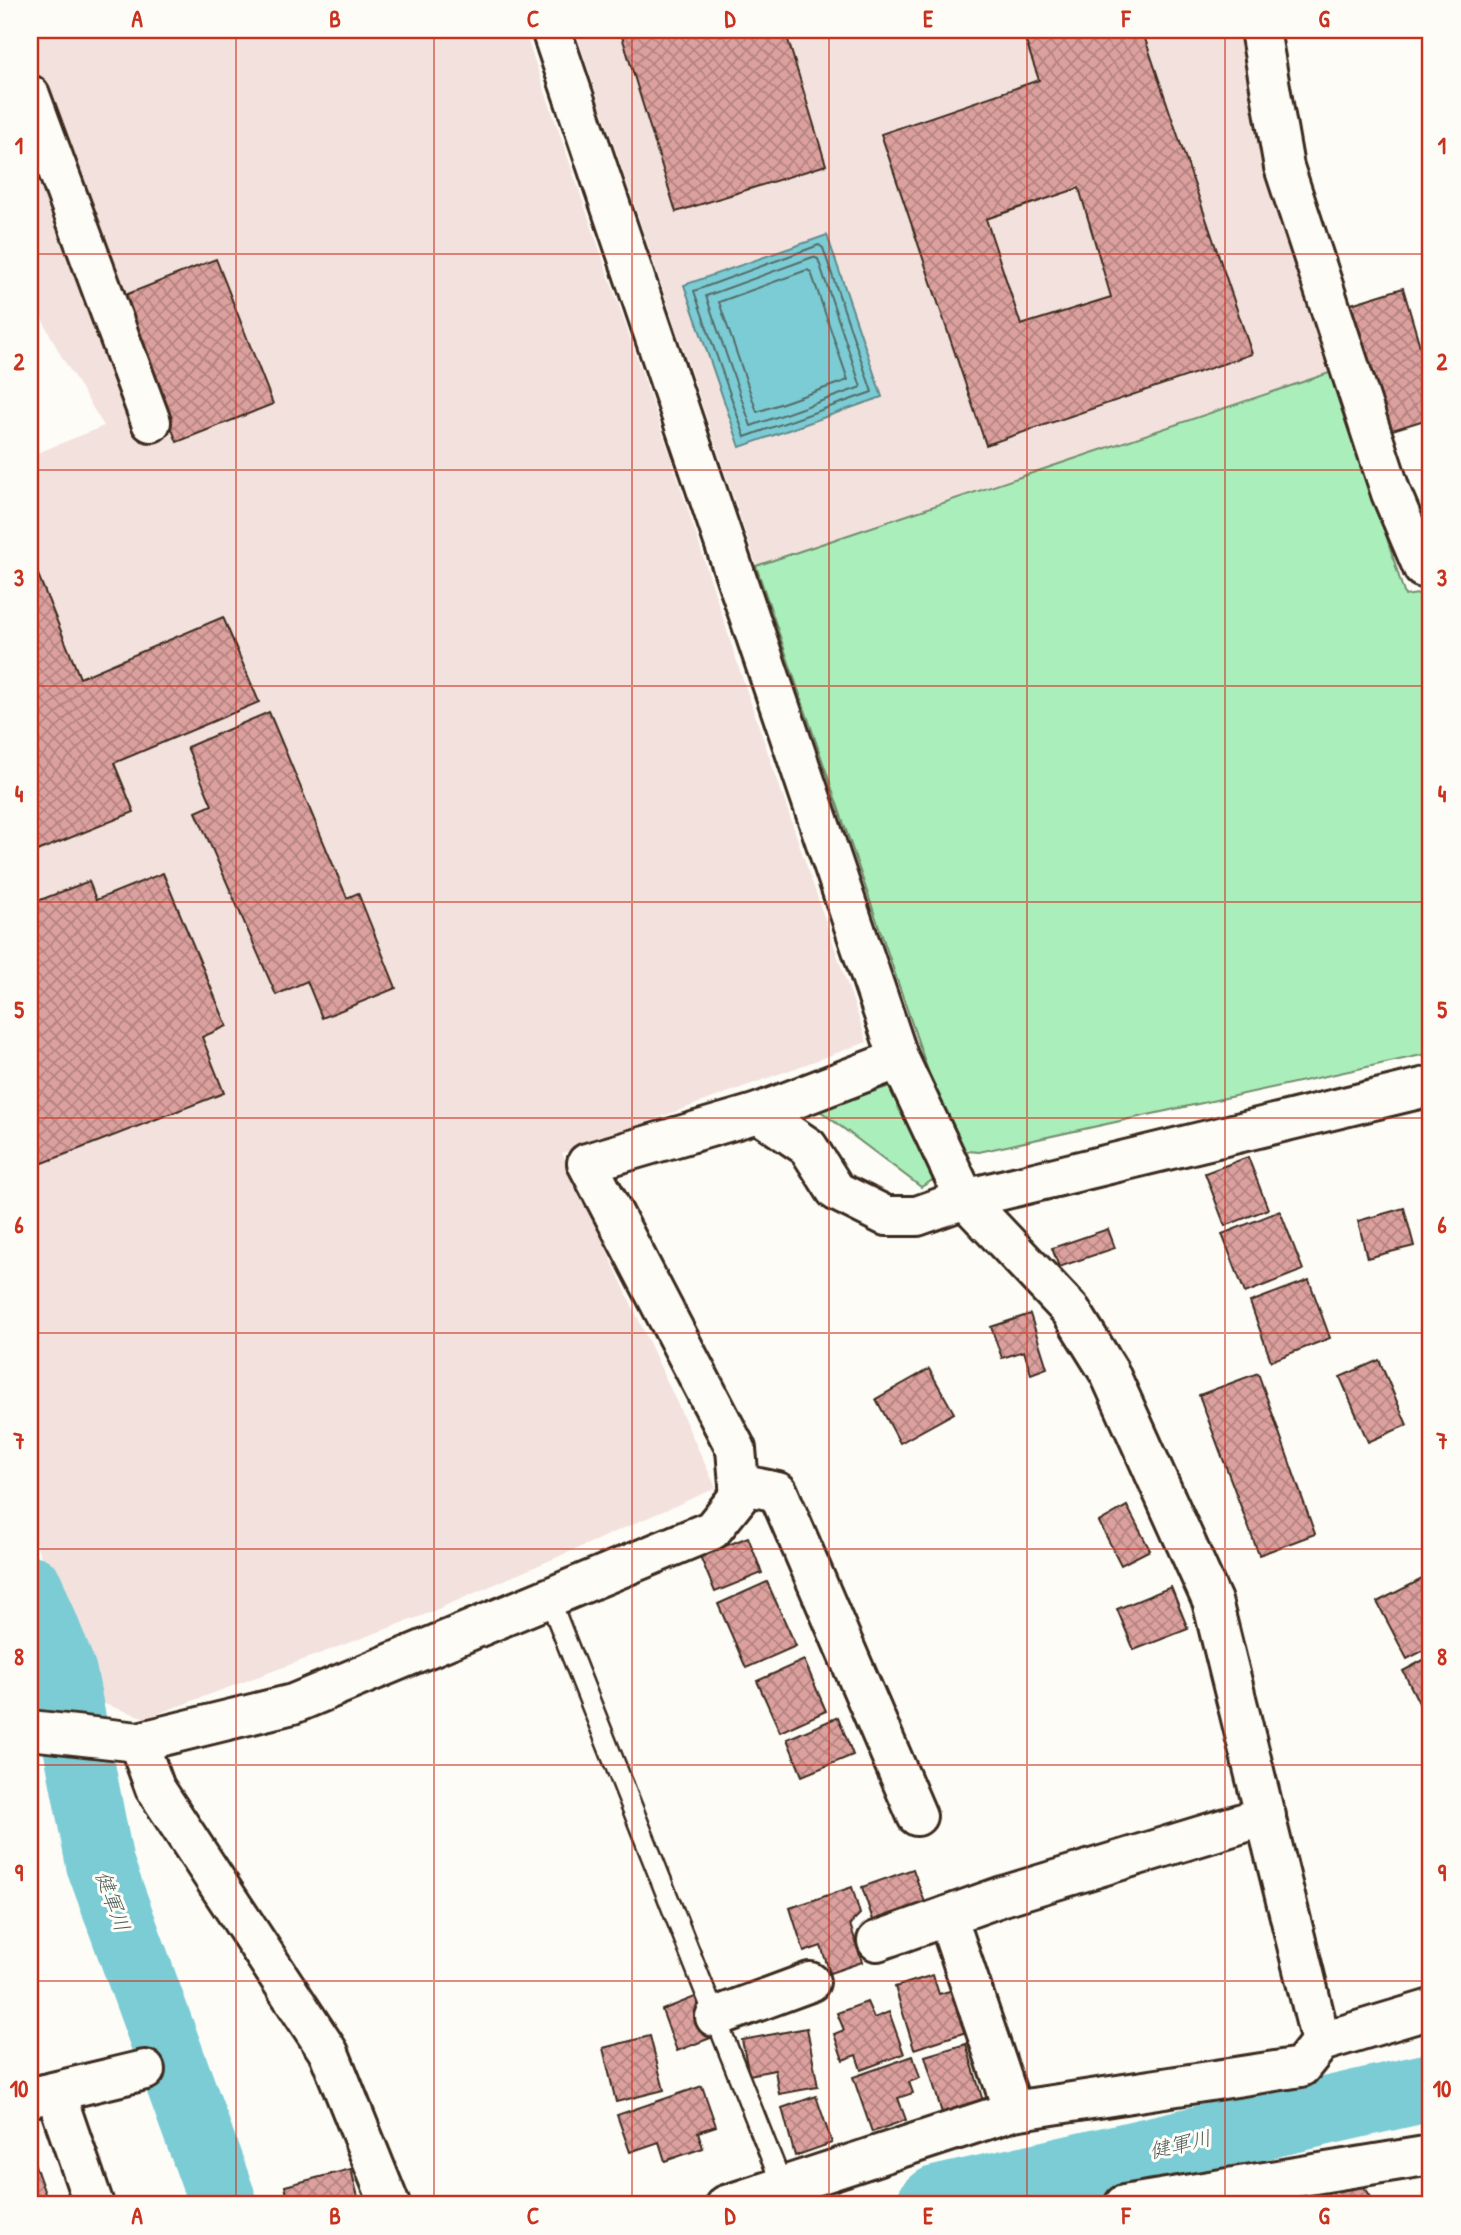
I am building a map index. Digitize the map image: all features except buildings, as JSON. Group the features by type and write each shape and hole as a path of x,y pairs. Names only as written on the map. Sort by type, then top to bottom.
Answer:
{"street":[{"path":"551,30 900,1059 965,1199 1071,1311 1109,1372 1212,1601 1321,2042"},
{"path":"1260,30 1284,167 1391,493 1423,568 1431,566"},
{"path":"30,96 151,422"},
{"path":"30,1730 138,1742 293,1704 712,1530 740,1495 736,1449 587,1163 758,1113 900,1059"},
{"path":"758,1113 808,1147 836,1191 886,1216 917,1216 965,1199 1431,1086"},
{"path":"738,1484 778,1492 917,1816"},
{"path":"138,1742 155,1788 329,2053 390,2205"},
{"path":"877,1941 947,1916 1266,1816"},
{"path":"947,1916 1013,2111"},
{"path":"715,2017 810,1982"},
{"path":"726,2205 1013,2111 1301,2067 1321,2042 1431,2009"},
{"path":"94,2205 42,2095 145,2070"},
{"path":"1124,2205 1431,2155"}],"lane":[{"path":"549,1598 782,2186"}],"shaded area":[{"path":"55,30 524,30 672,460 740,671 867,1042 562,1153 716,1488 424,1615 146,1718 104,1704 30,1531 30,1168 223,1093 202,1037 227,1026 163,873 96,900 88,881 30,904 30,854 133,812 114,763 258,702 223,617 80,678 30,555 30,456 104,426 60,354 30,295 30,39","holes":["216,259 273,404 177,442 120,297","269,712 347,898 358,894 396,988 322,1018 307,981 276,995 197,812 212,805 187,747"]},
{"path":"575,30 620,30 676,211 826,165 785,30 1022,30 1039,80 881,135 986,444 1252,354 1142,30 1250,30 1335,371 1405,596 1431,592 1431,1053 979,1152 955,1150"},
{"path":"1079,188 1111,297 1021,325 986,219"}],"green space":[{"path":"1335,371 1405,596 1431,592 1431,1053 979,1152 955,1150 756,566"},
{"path":"902,1082 936,1178 921,1187 819,1110"}],"water":[{"path":"827,235 882,397 740,447 684,285"}],"waterway":[{"name":"健軍川","path":"30,1589 63,1673 100,1864 224,2205"},
{"name":"健軍川","path":"930,2205 936,2200 1431,2087"}]}
